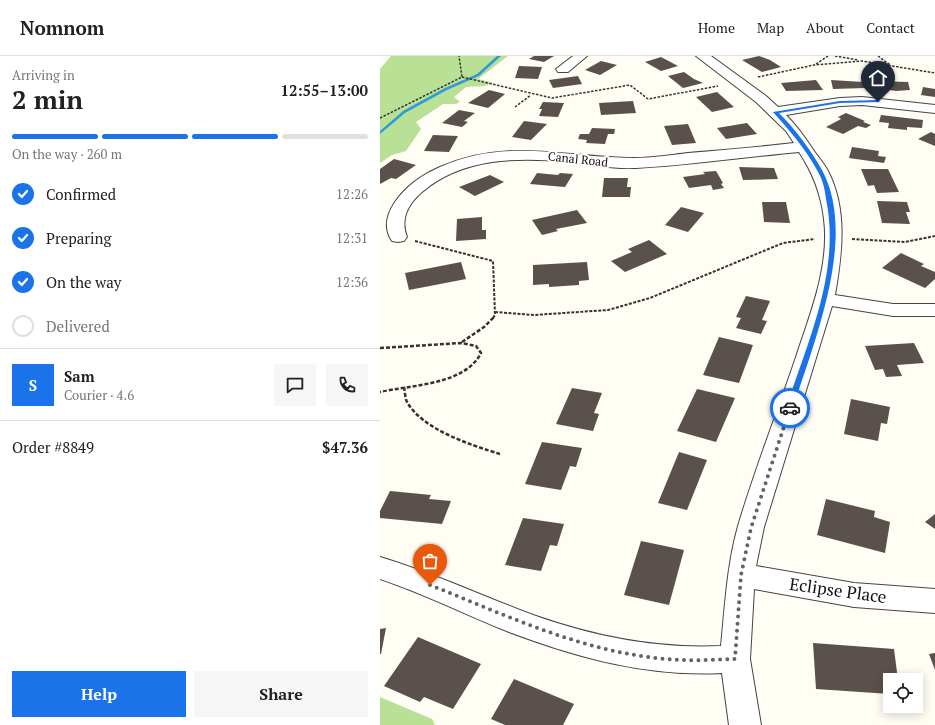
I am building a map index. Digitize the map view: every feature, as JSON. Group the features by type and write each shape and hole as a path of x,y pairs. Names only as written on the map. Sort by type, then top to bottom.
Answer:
{"street":[{"path":"563,70 581,56"},
{"path":"702,56 776,112 791,128 820,171 827,191 833,220 833,253 824,299 751,528 741,575 735,659 745,725"},
{"path":"776,112 840,102 862,101 935,109"},
{"name":"Canal Road","path":"398,237 393,227 395,215 411,193 430,178 447,170 485,157 517,154 552,155 615,163 635,163 804,147"},
{"path":"824,299 893,310 935,310"},
{"path":"380,568 408,576 519,622 568,639 637,655 686,660 735,659"},
{"name":"Eclipse Place","path":"741,575 854,595 935,601"}],"path":[{"path":"459,56 462,77"},
{"path":"814,65 828,56"},
{"path":"835,56 935,73"},
{"path":"878,56 891,66"},
{"path":"380,118 462,77 552,98 630,85 648,99 738,82 814,65 862,61"},
{"path":"515,107 532,94"},
{"path":"495,312 534,315 608,310 650,298 745,260 782,243 833,237 906,243 922,241 935,236"},
{"path":"398,237 494,261 495,312 490,322 461,342"},
{"path":"380,348 461,342 476,346 481,353 480,360 474,367 436,382 380,392"},
{"path":"404,387 406,402 427,423 471,445 500,454"}],"green space":[{"path":"391,56 508,56 478,79 494,83 484,86 466,87 454,97 460,102 456,104 443,104 416,122 421,129 406,151 392,155 380,163 380,69"},
{"path":"380,697 432,719 435,725 380,725"}],"building":[{"path":"534,56 554,56 544,62 529,59"},
{"path":"759,56 770,60 781,67 762,72 742,60"},
{"path":"661,57 678,66 661,71 645,62"},
{"path":"601,61 617,65 600,75 585,70"},
{"path":"519,66 542,67 538,79 515,78"},
{"path":"684,72 703,83 683,88 668,76"},
{"path":"578,76 582,84 553,88 549,80"},
{"path":"816,80 823,90 786,91 781,83"},
{"path":"831,80 863,82 865,88 833,89"},
{"path":"876,81 908,82 910,90 896,91 877,88"},
{"path":"923,87 935,89 935,97 921,95"},
{"path":"489,90 505,94 488,108 468,103"},
{"path":"717,92 734,107 712,112 696,97"},
{"path":"633,101 636,113 601,115 599,103"},
{"path":"543,102 564,103 558,117 539,116 542,109 539,109"},
{"path":"459,110 475,113 464,121 468,122 462,127 442,123"},
{"path":"846,113 871,125 866,128 858,126 843,134 826,127 841,119 838,117"},
{"path":"881,115 923,120 922,128 907,127 907,130 888,128 889,123 879,122"},
{"path":"524,121 547,124 531,140 512,137"},
{"path":"747,123 757,134 726,139 717,128"},
{"path":"688,124 696,143 672,145 664,126"},
{"path":"592,128 615,129 614,134 608,134 605,144 586,143 587,140 578,139 580,134 589,134"},
{"path":"931,132 935,134 935,146 918,139"},
{"path":"433,135 458,136 449,152 424,151"},
{"path":"852,147 879,151 878,156 886,157 884,163 849,158"},
{"path":"394,159 416,165 396,179 391,178 380,184 380,169"},
{"path":"739,167 774,168 778,179 743,180"},
{"path":"861,169 888,169 899,192 877,193 874,185 868,186"},
{"path":"716,171 723,183 721,184 724,188 713,190 711,185 689,188 683,177 705,174 703,172"},
{"path":"537,173 558,175 560,173 573,174 565,187 530,184"},
{"path":"490,175 504,182 475,196 459,187"},
{"path":"604,178 628,178 627,187 631,187 630,197 602,197"},
{"path":"877,201 907,202 910,212 906,212 910,224 882,223"},
{"path":"762,202 786,202 790,223 764,222"},
{"path":"681,207 704,213 688,232 665,225"},
{"path":"577,210 587,223 556,229 558,231 542,235 532,220"},
{"path":"482,217 482,230 486,230 486,239 456,241 457,219"},
{"path":"649,240 667,254 625,272 611,261 632,252 628,249"},
{"path":"901,253 924,264 921,266 935,272 935,279 925,288 882,268"},
{"path":"461,262 466,279 409,290 405,273"},
{"path":"587,262 589,280 579,281 579,285 549,287 549,284 533,285 533,265"},
{"path":"746,296 770,301 762,320 767,321 761,334 736,328 741,318 736,317"},
{"path":"719,337 753,345 739,383 703,375"},
{"path":"914,343 924,363 897,365 902,376 886,377 883,369 875,370 865,346"},
{"path":"572,388 602,393 594,413 599,414 593,431 556,424"},
{"path":"697,389 735,398 716,442 677,431"},
{"path":"851,399 890,407 887,424 881,423 878,441 844,434"},
{"path":"542,442 582,448 576,467 570,466 561,490 525,484"},
{"path":"679,452 707,460 687,510 658,503"},
{"path":"390,491 431,495 429,499 451,501 442,524 380,518 380,511"},
{"path":"826,499 875,511 874,517 890,522 885,553 817,535"},
{"path":"935,514 935,529 925,522"},
{"path":"523,518 564,524 557,546 550,545 541,571 505,565"},
{"path":"641,541 684,550 669,605 624,595"},
{"path":"386,628 381,654 380,654 380,629"},
{"path":"418,637 481,664 453,709 424,697 420,702 384,686"},
{"path":"813,643 894,649 897,673 883,673 883,694 816,689"},
{"path":"935,653 935,670 929,654"},
{"path":"514,679 574,704 563,725 505,725 491,719"}],"waterway":[{"path":"380,133 404,112 446,89 478,75 499,56"}],"way so far":[{"path":"430,585 519,622 568,639 637,655 686,660 735,659 741,575 751,528 790,408"}],"route":[{"path":"790,408 824,299 833,253 833,220 827,191 820,171 791,128 776,112 840,102 878,102"}]}
